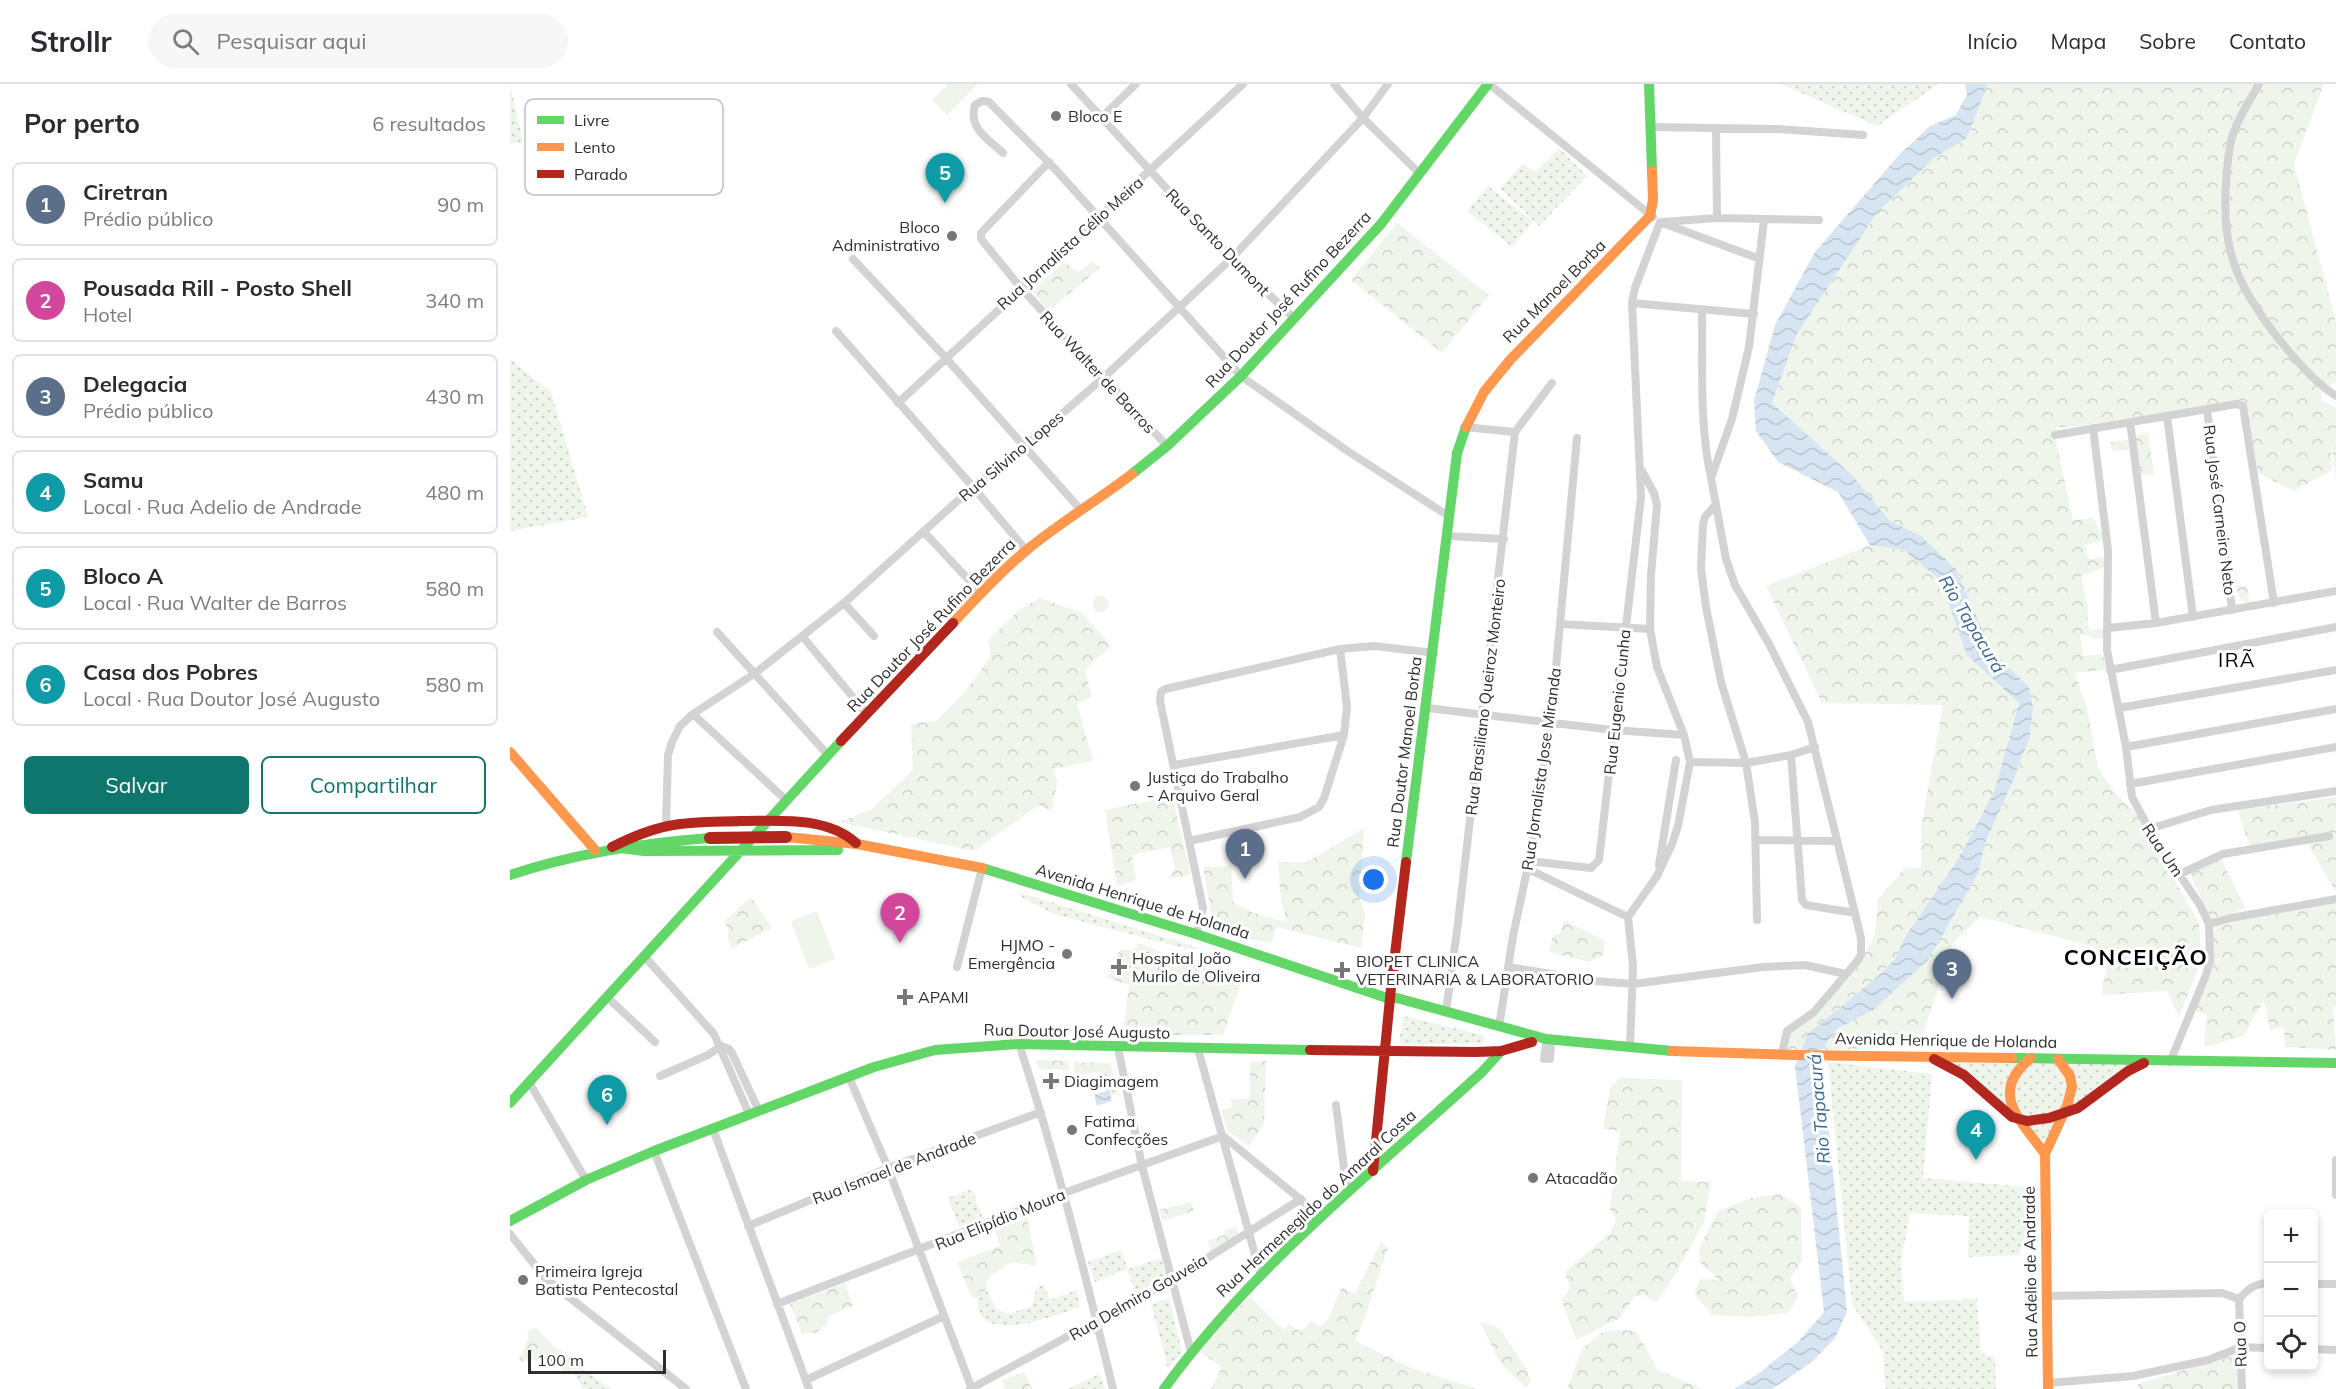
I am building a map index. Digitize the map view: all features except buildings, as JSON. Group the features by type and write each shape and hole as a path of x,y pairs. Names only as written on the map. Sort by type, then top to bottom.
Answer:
{"main road":[{"name":"Rua Doutor José Rufino Bezerra","path":"510,1103 744,849 828,754 981,593 1026,550 1080,509 1114,488 1167,446 1241,376 1381,224 1488,84"},
{"path":"1649,84 1655,219"},
{"name":"Rua Manoel Borba","path":"1450,517 1457,453 1464,427 1500,368 1655,219"},
{"name":"Rua Doutor Manoel Borba","path":"1373,1171 1390,999 1450,517"},
{"path":"511,754 595,850"},
{"path":"612,847 630,838 666,826 687,823 767,821 821,825 844,834 857,844"},
{"name":"Avenida Henrique de Holanda","path":"510,875 595,850 710,838 786,837 857,844 982,868 1196,934 1390,999 1397,998 1546,1039 1630,1048 1787,1054 2147,1062 2336,1063"},
{"path":"612,847 644,851 878,849"},
{"path":"1390,999 1395,1003 1548,1045 1644,1057 1782,1059 1787,1054"},
{"name":"Rua Doutor José Augusto","path":"510,1221 586,1180 654,1151 849,1077 935,1050 1019,1044 1198,1050 1501,1051 1532,1042"},
{"name":"Rua Hermenegildo do Amaral Costa","path":"1167,1385 1218,1319 1261,1276 1347,1192 1484,1071 1501,1051"},
{"path":"1933,1058 1964,1075 2012,1117 2018,1120 2033,1121 2064,1114 2087,1102 2128,1071 2147,1062"},
{"path":"2031,1058 2020,1066 2012,1079 2010,1101 2018,1120 2045,1154 2070,1103 2072,1084 2058,1059"},
{"name":"Rua Adelio de Andrade","path":"2045,1154 2048,1386"}],"street":[{"name":"Rua Santo Dumont","path":"1071,84 1232,260 1294,318"},
{"path":"1102,117 1136,84"},
{"name":"Rua Jornalista Célio Meira","path":"898,403 945,357 1243,84"},
{"path":"1334,84 1363,118 1420,174"},
{"name":"Rua Silvino Lopes","path":"666,826 668,754 680,726 693,714 754,674 843,603 973,487 1025,446 1103,378 1232,260 1363,118 1388,84"},
{"path":"1488,84 1655,219 1760,259"},
{"path":"2259,84 2231,141 2224,210 2226,240 2237,273 2264,319 2305,369 2325,389 2336,396"},
{"path":"1002,153 973,124 972,114 975,105 982,101 989,102 1048,162 1241,376 1346,450 1450,517"},
{"path":"1651,126 1863,135"},
{"path":"1716,128 1717,218"},
{"name":"Rua Walter de Barros","path":"1048,162 981,232 983,244 1167,446"},
{"path":"1655,219 1819,220"},
{"name":"Rua Eugenio Cunha","path":"1528,865 1591,868 1598,863 1638,525 1641,470 1632,303 1655,219"},
{"path":"1711,478 1732,419 1754,314 1764,220"},
{"path":"853,259 945,357 1080,509"},
{"path":"1632,303 1754,314"},
{"path":"1702,310 1705,453 1726,559 1735,585 1769,644 1808,722 1861,938 1861,955 1846,974 1814,1012 1787,1031 1787,1054"},
{"path":"836,331 1026,550"},
{"path":"1464,427 1515,432 1552,383"},
{"path":"2055,435 2237,404 2243,406 2246,410 2274,603"},
{"name":"Rua José Carneiro Neto","path":"2207,409 2232,610"},
{"path":"2167,416 2193,617"},
{"path":"2130,422 2156,623"},
{"name":"Rua Um","path":"2093,428 2108,550 2107,650 2126,747 2132,797 2149,829 2180,874 2209,924"},
{"name":"Rua Brasiliano Queiroz Monteiro","path":"1446,1012 1515,432"},
{"name":"Rua Jornalista Jose Miranda","path":"1498,1027 1528,865 1551,722 1577,438"},
{"path":"1630,1048 1633,966 1628,918 1658,876 1678,826 1690,762 1684,735 1657,667 1650,629 1651,574 1657,505 1654,493 1641,470"},
{"path":"1716,504 1705,517 1703,524 1701,569 1706,608 1721,682 1746,763 1756,840 1757,920"},
{"path":"924,532 981,593"},
{"path":"1447,536 1504,539"},
{"path":"2108,628 2193,617 2336,591"},
{"path":"843,603 874,636"},
{"path":"1560,624 1650,629"},
{"path":"2110,670 2336,627"},
{"path":"717,632 828,754"},
{"path":"802,636 867,714"},
{"path":"1196,934 1203,908 1160,696 1165,689 1340,649 1374,646 1434,653"},
{"path":"1189,841 1311,813 1319,807 1344,735 1347,707 1340,649"},
{"path":"2119,708 2336,670"},
{"path":"1427,708 1613,730 1684,735"},
{"path":"2126,747 2336,709"},
{"path":"693,714 786,800"},
{"path":"1174,765 1344,735"},
{"path":"1690,762 1746,763 1815,747"},
{"path":"2130,784 2336,747"},
{"path":"1791,754 1804,903 1855,913"},
{"path":"1658,876 1676,760"},
{"path":"2149,829 2181,818 2227,807 2336,791"},
{"path":"2180,874 2223,854 2329,836"},
{"path":"1756,840 1837,841"},
{"path":"1528,865 1628,918"},
{"path":"957,967 982,868"},
{"path":"2170,1062 2208,968 2209,924 2336,899"},
{"path":"645,957 705,1022 721,1046 732,1053 754,1113"},
{"path":"1508,967 1595,981 1632,984 1763,967 1805,965 1846,974"},
{"path":"607,997 655,1042"},
{"path":"1019,1044 1064,1193 1113,1389"},
{"path":"1547,1059 1548,1045"},
{"path":"660,1076 708,1055 721,1046"},
{"path":"1118,1048 1142,1166 1191,1352"},
{"path":"1198,1050 1261,1276"},
{"path":"849,1077 888,1168 971,1389"},
{"path":"529,1082 586,1180"},
{"path":"1336,1105 1347,1192"},
{"name":"Rua Ismael de Andrade","path":"748,1226 888,1168 1041,1112"},
{"path":"713,1129 809,1389"},
{"path":"1222,1136 1322,1217"},
{"name":"Rua Elipídio Moura","path":"777,1304 1064,1193 1222,1136"},
{"path":"654,1151 746,1389"},
{"path":"2336,1160 2336,1195"},
{"name":"Rua Delmiro Gouveia","path":"971,1389 1171,1281 1301,1199"},
{"path":"510,1234 546,1279 686,1389"},
{"path":"2047,1296 2222,1293 2239,1299 2247,1289 2264,1284"},
{"path":"2318,1284 2336,1284"},
{"name":"Rua O","path":"2239,1299 2242,1389"},
{"path":"806,1380 944,1317"},
{"path":"2048,1386 2133,1376 2208,1360 2241,1347 2264,1348"},
{"path":"2318,1349 2336,1350"},
{"path":"1154,1389 1167,1385"}],"green space":[{"path":"510,84 523,142 510,144"},
{"path":"948,84 978,84 947,115 932,100"},
{"path":"1781,84 1939,84 1877,126"},
{"path":"1988,84 2324,84 2294,164 2336,322 2336,382 2322,390 2321,400 2336,408 2336,481 2331,440 2332,470 2294,491 2258,473 2246,405 2240,401 2072,427 2056,427 2056,440 2073,520 2093,518 2105,540 2085,545 2087,556 2090,559 2105,557 2106,567 2081,576 2089,630 2105,629 2104,638 2093,639 2090,635 2080,635 2083,656 2102,654 2109,669 2075,673 2087,708 2098,768 2114,792 2137,815 2199,923 2201,961 2179,1017 2167,991 2101,995 2110,951 1980,917 1953,943 1919,1046 1821,1051 1837,1029 1873,1010 1929,957 1978,874 1985,843 2030,736 2033,707 2029,687 1991,650 1956,569 1921,536 1889,520 1772,403 1796,336 1876,214 1934,158 1967,138"},
{"path":"1559,148 1587,176 1539,226 1500,188 1523,164 1534,173"},
{"path":"1488,186 1533,221 1512,247 1467,211"},
{"path":"1397,223 1489,295 1442,353 1351,280"},
{"path":"1092,261 1100,268 1048,311 1033,291 1064,262 1079,272"},
{"path":"510,359 551,392 588,517 510,531"},
{"path":"2148,433 2154,474 2140,475 2135,436"},
{"path":"2128,440 2129,450 2112,451 2111,442"},
{"path":"1870,545 1904,550 1940,580 1967,655 2019,702 1994,792 1957,861 1905,937 1895,959 1800,1051 1785,1051 1788,1032 1816,1013 1862,957 1875,936 1878,899 1906,867 1921,868 1921,828 1943,705 1822,703 1766,586"},
{"path":"2235,585 2247,586 2250,604 2241,600"},
{"path":"1101,596 1109,604 1101,612 1093,604"},
{"path":"1040,598 1082,613 1111,646 1085,670 1092,697 1077,704 1093,761 1053,769 1058,781 1051,811 1039,805 974,851 839,822 872,809 913,770 911,724 936,721 965,692 991,656 988,640 1020,609"},
{"path":"1172,796 1191,875 1167,879 1175,869 1170,847 1132,855 1136,880 1117,886 1105,810"},
{"path":"2336,797 2336,892 2308,844 2249,845 2238,810"},
{"path":"1364,828 1359,897 1365,913 1361,948 1276,927 1272,943 1214,931 1203,867 1231,866 1233,902 1259,915 1287,922 1281,900 1278,862 1307,862"},
{"path":"2221,859 2245,907 2213,923 2190,874"},
{"path":"1017,892 1200,948 1191,950 1054,914 1024,899"},
{"path":"751,897 772,928 731,949 729,930 724,922"},
{"path":"2336,902 2336,1006 2333,1007 2336,1050 2285,1047 2284,1027 2270,1030 2264,1001 2243,1036 2204,1047 2207,1015 2193,1011 2216,926"},
{"path":"817,911 835,959 809,969 791,921"},
{"path":"1564,920 1605,941 1603,955 1589,962 1549,952 1553,935 1560,934"},
{"path":"1139,943 1193,965 1243,977 1223,1035 1139,1035 1124,1026 1129,985 1107,978 1120,950 1136,949"},
{"path":"1404,1016 1483,1035 1485,1039 1483,1043 1401,1045 1399,1041"},
{"path":"1036,1060 1067,1061 1070,1070 1039,1069"},
{"path":"1945,1060 2024,1061 2009,1075 2012,1111"},
{"path":"1266,1061 1264,1124 1249,1146 1227,1130 1221,1110 1232,1108 1230,1099 1250,1099 1250,1062"},
{"path":"2049,1061 2063,1069 2069,1080 2062,1114 2040,1118 2021,1114 2013,1090 2024,1066"},
{"path":"2061,1061 2141,1063 2073,1108"},
{"path":"1073,1062 1110,1063 1118,1094 1108,1095 1098,1072 1075,1075"},
{"path":"1828,1062 1932,1074 1923,1178 2028,1187 2029,1221 2019,1255 1968,1257 1969,1216 1910,1213 1901,1260 1904,1302 1977,1299 1981,1353 1995,1357 1996,1389 1885,1389 1883,1351 1852,1304"},
{"path":"1620,1078 1682,1080 1681,1181 1711,1182 1704,1222 1676,1273 1656,1303 1644,1295 1634,1297 1620,1318 1576,1340 1561,1299 1570,1289 1565,1272 1611,1232 1616,1219 1610,1210 1620,1131 1603,1129 1610,1088"},
{"path":"2061,1117 2044,1149 2023,1123"},
{"path":"972,1189 983,1219 959,1227 948,1198"},
{"path":"1781,1194 1801,1208 1802,1261 1790,1278 1798,1297 1788,1313 1752,1317 1712,1315 1694,1294 1700,1279 1719,1280 1700,1262 1699,1249 1717,1212 1750,1198"},
{"path":"1191,1202 1194,1211 1162,1221 1159,1210"},
{"path":"1027,1218 1037,1266 1011,1262 991,1275 986,1283 987,1290 978,1292 978,1298 972,1298 957,1262 1000,1246 995,1231"},
{"path":"1236,1227 1238,1236 1211,1252 1208,1240 1225,1235 1224,1231"},
{"path":"1381,1242 1388,1247 1355,1341 1409,1367 1477,1389 1211,1389 1222,1367 1200,1352 1213,1333 1250,1296 1284,1330 1289,1324 1301,1332 1311,1321 1320,1327 1328,1319 1342,1287 1355,1294"},
{"path":"1121,1250 1128,1269 1161,1258 1166,1275 1136,1294 1127,1269 1095,1282 1088,1262"},
{"path":"845,1283 853,1306 828,1316 827,1324 816,1333 802,1334 790,1304"},
{"path":"1043,1284 1050,1300 1077,1290 1080,1307 1041,1320 1011,1326 997,1325 986,1320 979,1311 978,1292 987,1290 995,1308 1008,1314 1032,1306 1036,1290"},
{"path":"1169,1298 1182,1352 1168,1368 1151,1304"},
{"path":"1480,1322 1499,1328 1526,1368 1531,1382 1526,1388 1500,1363"},
{"path":"535,1327 555,1347 584,1367 573,1372 566,1372 531,1359 522,1362 519,1358 529,1338 527,1332"},
{"path":"1619,1330 1636,1331 1658,1370 1703,1389 1567,1389 1582,1349 1601,1333"},
{"path":"2237,1354 2238,1389 2138,1389 2138,1384"},
{"path":"582,1369 612,1389 583,1389 574,1373"},
{"path":"1024,1372 1032,1389 1005,1389 1002,1380"},
{"path":"1100,1374 1105,1389 1067,1389"}],"water":[{"name":"Rio Tapacurá","path":"1965,84 1988,84 1967,138 1934,158 1876,214 1796,336 1772,403 1853,476 1889,520 1921,536 1956,569 1991,650 2029,687 2033,707 2030,736 1985,843 1978,874 1928,960 1873,1010 1837,1029 1821,1051 1847,1312 1835,1338 1813,1361 1772,1389 1734,1389 1758,1374 1799,1341 1824,1312 1795,1066 1808,1034 1895,959 1905,937 1957,861 1994,792 2019,703 1967,655 1940,580 1904,550 1870,545 1838,492 1778,462 1756,431 1754,401 1775,325 1815,252 1899,155 1930,126 1956,115 1967,94"},
{"path":"1109,1090 1112,1101 1097,1106 1094,1095"}],"traffic: fast":[{"path":"1132,474 1167,446 1241,376 1381,224 1488,84"},
{"path":"1649,84 1652,171"},
{"path":"1406,862 1457,453 1466,427"},
{"path":"510,1103 841,741"},
{"path":"510,875 609,850 710,838"},
{"path":"612,847 644,851 838,850"},
{"path":"982,868 1196,934 1390,999 1397,998 1546,1039 1672,1051"},
{"path":"510,1221 586,1180 654,1151 874,1067 935,1050 1019,1044 1310,1050"},
{"path":"1164,1389 1198,1344 1275,1261 1315,1222 1483,1071 1501,1051"},
{"path":"2012,1058 2336,1063"}],"traffic: slow":[{"path":"1466,427 1484,392 1510,360 1650,216 1653,200 1652,171"},
{"path":"953,623 998,575 1028,549 1132,474"},
{"path":"510,752 595,850"},
{"path":"786,837 857,844 982,868"},
{"path":"1672,1051 2012,1058"},
{"path":"2031,1058 2018,1070 2010,1094 2012,1106 2018,1118 2045,1154"},
{"path":"2048,1389 2045,1154 2067,1106 2072,1087 2070,1076 2058,1059"}],"traffic: jam":[{"path":"841,741 953,623"},
{"path":"612,847 668,826 695,822 741,821 816,824 844,834 856,843"},
{"path":"710,838 786,837"},
{"path":"1373,1171 1406,862"},
{"path":"1310,1050 1476,1052 1501,1051 1532,1042"},
{"path":"1934,1059 1964,1075 2012,1117 2027,1121 2049,1118 2078,1108 2128,1071 2144,1063"}],"place":[{"name":"Bloco E","path":"1056,116"},
{"name":"Bloco A","path":"945,203"},
{"name":"Bloco Administrativo","path":"952,236"},
{"name":"Justiça do Trabalho - Arquivo Geral","path":"1135,786"},
{"name":"Ciretran","path":"1245,879"},
{"name":"Pousada Rill - Posto Shell","path":"900,943"},
{"name":"HJMO - Emergência","path":"1067,954"},
{"name":"Hospital João Murilo de Oliveira","path":"1119,967"},
{"name":"BIOPET CLINICA VETERINARIA & LABORATORIO","path":"1342,970"},
{"name":"APAMI","path":"905,997"},
{"name":"Delegacia","path":"1952,999"},
{"name":"Diagimagem","path":"1051,1081"},
{"name":"Casa dos Pobres","path":"607,1125"},
{"name":"Fatima Confecções","path":"1072,1130"},
{"name":"Samu","path":"1976,1160"},
{"name":"Atacadão","path":"1533,1178"},
{"name":"Primeira Igreja Batista Pentecostal","path":"523,1280"}],"district":[{"name":"IRÃ","path":"2237,659"},
{"name":"CONCEIÇÃO","path":"2136,957"}]}
